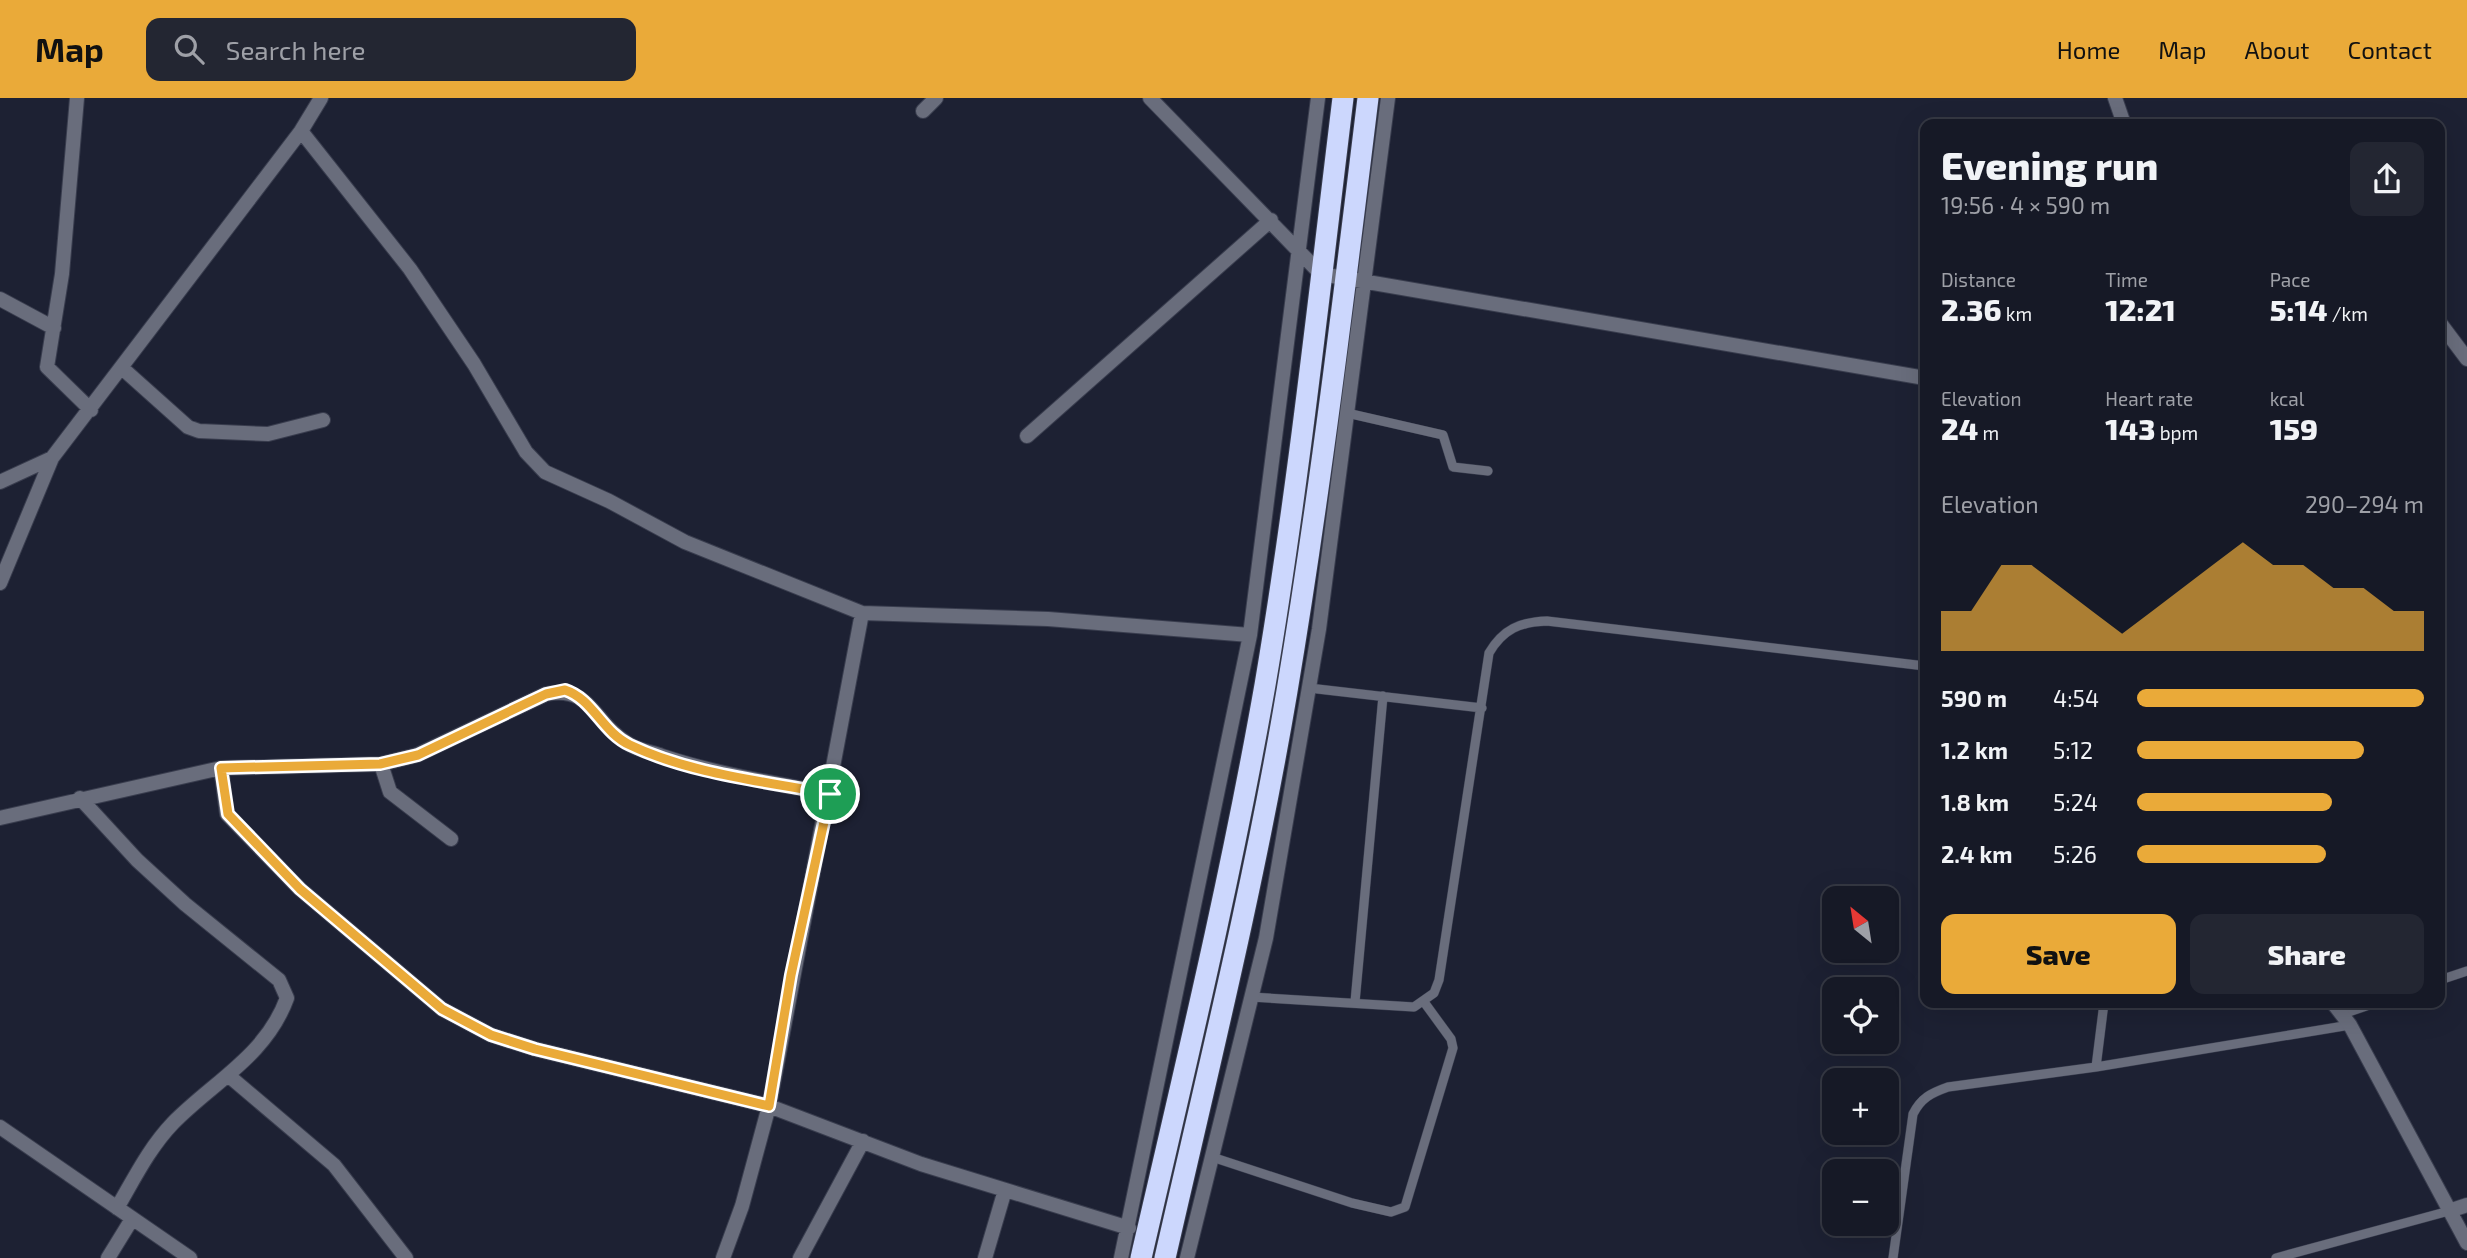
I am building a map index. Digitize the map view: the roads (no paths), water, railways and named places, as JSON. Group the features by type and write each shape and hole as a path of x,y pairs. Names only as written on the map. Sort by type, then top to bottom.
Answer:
{"highway":[{"path":"1141,1258 1222,904 1264,688 1343,98"},
{"path":"1165,1258 1238,938 1287,694 1355,279 1368,98"}],"street":[{"path":"78,98 62,274 48,360 50,373 91,410"},
{"path":"0,583 52,458 301,131 321,98"},
{"path":"923,111 936,98"},
{"path":"1150,98 1272,220 1321,274 1920,377"},
{"path":"1121,1258 1251,635 1318,98"},
{"path":"1187,1258 1266,938 1309,688 1347,413 1355,279 1388,98"},
{"path":"2115,98 2122,119"},
{"path":"301,131 410,269 474,365 526,452 545,472 609,501 685,542 862,613 1048,619 1251,635"},
{"path":"1027,436 1272,220"},
{"path":"0,299 54,328"},
{"path":"2445,330 2467,359"},
{"path":"122,368 188,427 199,430 268,434 323,420"},
{"path":"0,482 52,458"},
{"path":"723,1258 742,1206 769,1106 791,975 830,794 862,613"},
{"path":"0,818 221,768 380,764 418,755 546,694 565,690 580,695 607,729 628,745 696,767 830,794"},
{"path":"380,764 390,792 451,839"},
{"path":"221,768 228,814 300,889 442,1009 491,1035 535,1049 769,1106 1005,1190 1129,1228"},
{"path":"80,798 137,860 185,904 279,980 285,988 284,1006 259,1046 158,1140 117,1208"},
{"path":"2341,1014 2467,1243"},
{"path":"229,1076 334,1165 406,1258"},
{"path":"0,1127 190,1258"},
{"path":"800,1258 863,1141"},
{"path":"985,1258 1005,1190"},
{"path":"2449,1211 2467,1205"},
{"path":"108,1258 132,1219"}],"lane":[{"path":"1347,413 1443,435 1453,467 1488,471"},
{"path":"1251,998 1413,1007 1434,993 1439,980 1489,653 1497,641 1513,627 1526,622 1548,621 1920,665"},
{"path":"1309,688 1482,708"},
{"path":"1355,1002 1383,696"},
{"path":"2445,978 2467,971"},
{"path":"1212,1157 1352,1203 1391,1212 1400,1210 1408,1201 1453,1048 1451,1039 1424,1002"},
{"path":"2096,1067 2103,1008"},
{"path":"1893,1258 1913,1114 1918,1104 1930,1093 1948,1087 2096,1067 2360,1008"},
{"path":"2276,1258 2449,1211"}]}
